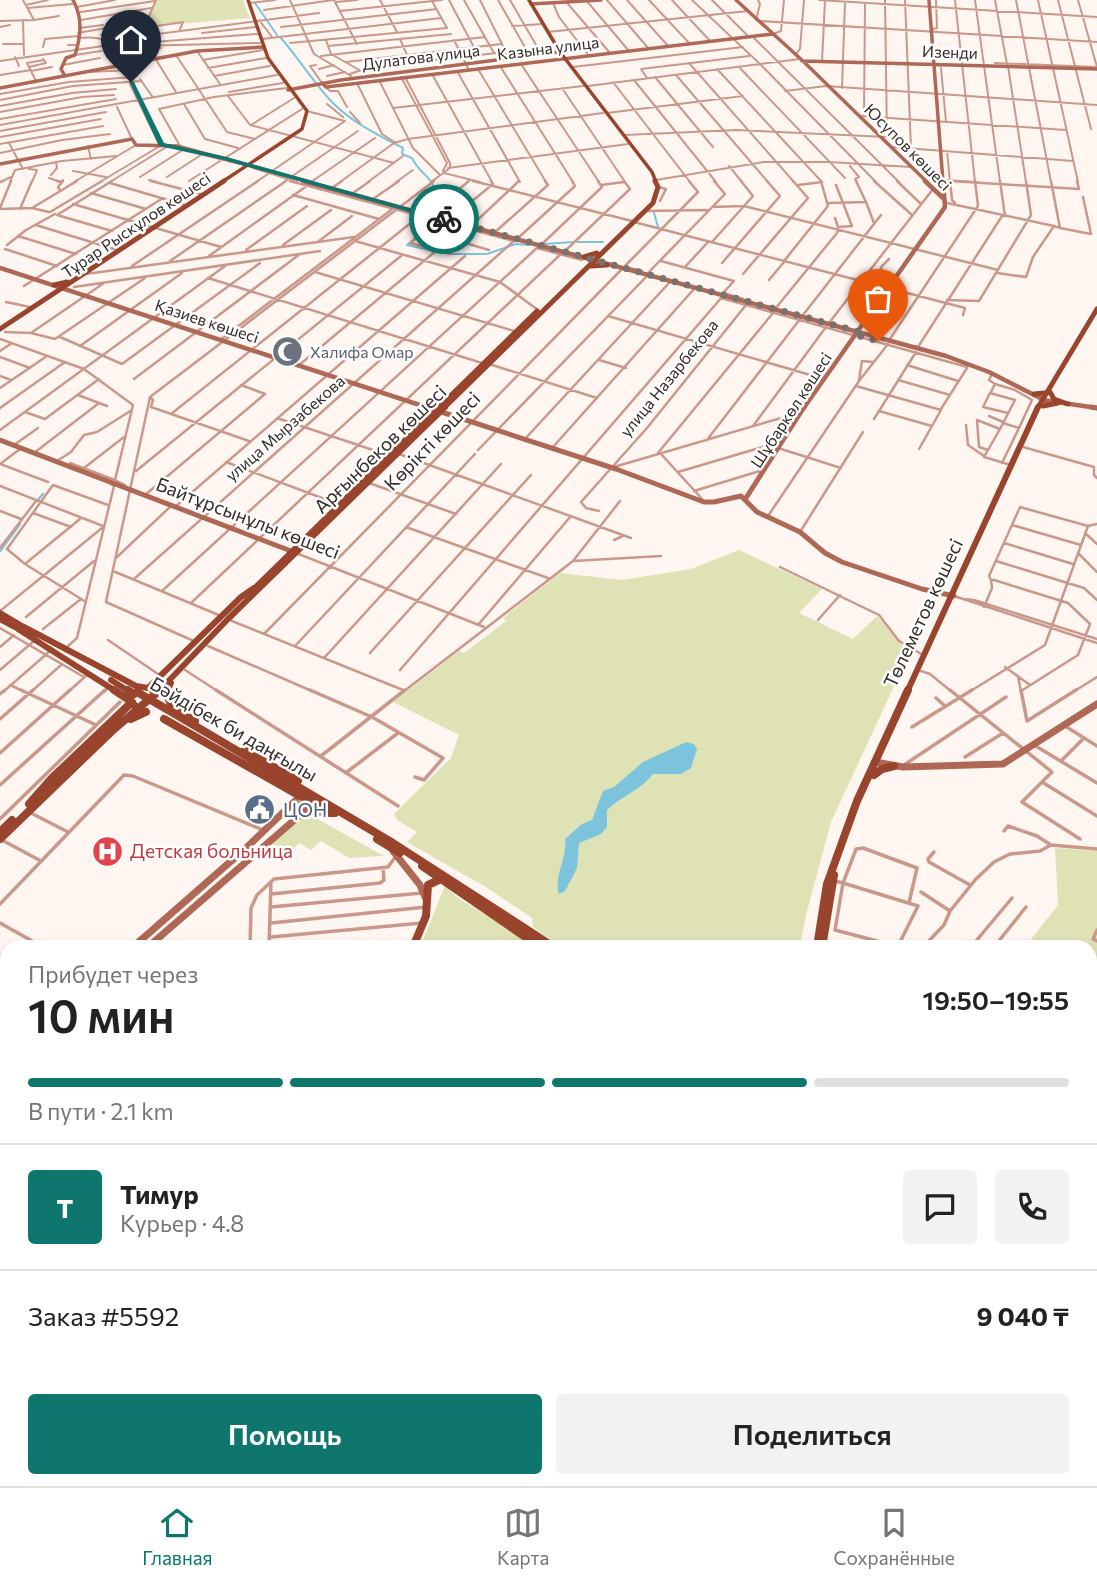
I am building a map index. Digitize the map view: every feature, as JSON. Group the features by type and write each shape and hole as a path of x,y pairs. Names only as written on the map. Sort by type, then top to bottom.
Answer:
{"main road":[{"path":"247,1 257,20 261,42"},
{"path":"529,1 560,56 586,86"},
{"path":"257,20 256,27 268,61 305,112"},
{"path":"541,24 560,56 573,67 604,112 659,182"},
{"path":"268,61 305,112"},
{"name":"Тұрар Рыскұлов көшесі","path":"71,286 117,250 292,136 299,128 305,112"},
{"path":"625,136 628,144 659,182"},
{"name":"Арғынбеков көшесі","path":"485,363 514,331 589,260 647,211 656,197 659,182"},
{"name":"Арғынбеков көшесі","path":"633,222 652,197 654,187 659,182"},
{"name":"Тұрар Рыскұлов көшесі","path":"71,286 213,187"},
{"path":"589,260 601,259 608,264"},
{"path":"589,260 594,264 608,264"},
{"name":"Арғынбеков көшесі","path":"293,552 368,482 589,260"},
{"path":"56,288 71,286"},
{"name":"Тұрар Рыскұлов көшесі","path":"9,322 56,288"},
{"name":"Тұрар Рыскұлов көшесі","path":"2,329 56,288"},
{"name":"Төлеметов көшесі","path":"821,940 833,881 846,838 877,763 1044,399 1097,311"},
{"path":"1033,396 1058,403"},
{"path":"1033,396 1068,404"},
{"name":"Төлеметов көшесі","path":"1013,463 1044,399"},
{"name":"Арғынбеков көшесі","path":"0,839 30,807 158,692 338,503 438,411"},
{"path":"137,703 135,697 153,690 162,677 222,616 257,589"},
{"path":"171,713 167,690 232,621 257,589"},
{"path":"0,612 31,643 137,703 171,713"},
{"path":"1,623 67,647 136,686 153,690 171,713 297,799 334,812"},
{"name":"Төлеметов көшесі","path":"820,940 822,906 833,862 923,655 939,625"},
{"path":"19,631 137,703 171,713"},
{"path":"30,807 124,724 137,703"},
{"path":"30,807 52,778 137,703"},
{"name":"Бәйдібек би даңғылы","path":"171,713 543,940"},
{"path":"883,753 886,761 894,766"},
{"path":"874,775 882,769 894,766"},
{"name":"Арғынбеков көшесі","path":"1,826 30,807"},
{"name":"Бәйдібек би даңғылы","path":"391,845 400,855 441,879 530,940"},
{"path":"415,940 426,916 428,885 441,879"}],"street":[{"path":"23,0 34,20"},
{"path":"27,7 48,0"},
{"path":"77,7 117,0 124,6"},
{"path":"81,12 156,0"},
{"path":"156,0 144,28 183,22 180,30"},
{"path":"247,1 275,0"},
{"path":"290,0 314,54 350,75"},
{"path":"264,10 357,0"},
{"path":"380,0 410,62"},
{"path":"432,0 469,70"},
{"path":"340,11 442,0"},
{"path":"449,0 478,55"},
{"path":"464,0 494,53"},
{"path":"480,0 509,58"},
{"path":"498,0 530,56"},
{"path":"510,0 539,50"},
{"path":"529,1 554,5 601,0"},
{"path":"607,0 649,49"},
{"path":"627,0 646,22 681,54"},
{"path":"649,0 690,44"},
{"path":"672,0 711,42"},
{"path":"692,0 731,40 743,47 858,166 912,215"},
{"path":"712,0 806,88 922,204"},
{"name":"Юсупов көшесі","path":"736,0 756,21 804,61 947,202"},
{"path":"758,0 760,4 756,21 1097,42"},
{"path":"773,34 780,33 784,0"},
{"path":"796,54 800,49 804,0"},
{"path":"819,0 1097,17"},
{"path":"822,62 825,0"},
{"path":"905,0 911,148"},
{"path":"932,0 935,65 946,122"},
{"path":"768,516 859,381 889,342 977,207 955,0"},
{"path":"874,419 1003,216 1002,184 975,0"},
{"path":"946,302 978,302 1031,215 995,0"},
{"path":"1016,0 1060,228"},
{"path":"944,180 1079,189 1038,0"},
{"path":"1058,0 1091,129"},
{"path":"1078,0 1096,69"},
{"path":"27,7 73,1 81,12 75,55"},
{"path":"334,1 356,44"},
{"path":"587,1 629,51"},
{"path":"842,88 845,1"},
{"path":"865,1 861,116 1066,130"},
{"path":"565,2 610,53"},
{"path":"625,136 748,130 855,137 888,136 885,2"},
{"path":"554,5 559,17 589,56"},
{"path":"81,20 151,8"},
{"path":"281,27 437,9"},
{"path":"547,32 748,11"},
{"path":"105,37 111,40 319,13"},
{"path":"0,21 59,16"},
{"path":"203,60 272,37 441,18"},
{"path":"23,20 24,56"},
{"path":"105,37 132,28 127,20"},
{"path":"257,20 272,37"},
{"path":"512,26 541,24"},
{"path":"0,27 10,25"},
{"path":"78,34 103,25"},
{"path":"43,47 45,38 56,39 111,27 113,30"},
{"path":"202,33 256,27"},
{"path":"290,43 447,28"},
{"path":"78,34 105,37 134,33"},
{"path":"328,46 451,34"},
{"name":"Казына улица","path":"326,87 521,64 560,56 589,56 773,34"},
{"path":"321,56 485,37"},
{"path":"111,40 112,46 153,96"},
{"path":"326,40 331,54 361,71"},
{"path":"68,46 261,42"},
{"path":"0,88 155,58 261,42"},
{"path":"3,44 23,44"},
{"path":"135,44 232,46"},
{"path":"135,44 136,62"},
{"path":"346,62 501,44"},
{"path":"0,61 24,56 42,58 50,53 77,47"},
{"path":"573,67 743,47"},
{"path":"136,52 161,48"},
{"path":"65,76 61,69 66,58 101,51"},
{"path":"197,51 220,85"},
{"path":"327,76 350,75 370,66 506,52"},
{"path":"50,53 54,59"},
{"path":"176,55 227,132 255,139"},
{"name":"Дулатова улица","path":"287,88 322,83 350,75 530,56 560,56"},
{"path":"648,78 641,69 751,56"},
{"path":"15,57 19,66"},
{"path":"30,69 46,63 42,58"},
{"path":"63,65 100,58"},
{"path":"155,58 176,92"},
{"path":"208,68 268,61"},
{"path":"214,76 268,61"},
{"path":"393,108 804,61"},
{"name":"Изенди","path":"804,61 935,65"},
{"path":"689,63 808,198 743,274"},
{"path":"995,63 1007,66"},
{"path":"521,64 601,185"},
{"path":"316,65 310,66 329,91 338,91 347,107"},
{"path":"319,69 334,65"},
{"path":"935,65 946,65"},
{"path":"935,65 946,65"},
{"name":"Изенди","path":"946,65 1096,69"},
{"path":"500,66 575,186 558,202"},
{"path":"0,75 52,67"},
{"path":"739,67 845,178"},
{"path":"30,69 36,81"},
{"path":"478,69 548,185 494,233"},
{"path":"717,69 822,182 829,203"},
{"path":"86,71 134,70"},
{"path":"457,71 520,183 460,242"},
{"path":"432,74 493,184 449,220"},
{"path":"1,122 277,75"},
{"path":"676,75 780,196 722,263"},
{"path":"131,82 135,76"},
{"path":"0,94 69,82 135,76"},
{"path":"277,299 448,169 448,162 403,77"},
{"path":"655,77 713,147"},
{"path":"379,80 408,138 437,177"},
{"path":"295,646 496,431 725,194 634,80"},
{"path":"0,100 74,86 141,81"},
{"path":"131,82 137,99 169,146 220,161 248,165"},
{"path":"614,82 685,174"},
{"path":"357,83 382,134 395,143"},
{"path":"785,91 828,86 1097,105"},
{"path":"229,94 287,88"},
{"path":"169,146 159,109 229,94 287,88"},
{"path":"191,603 630,189 562,88"},
{"path":"0,106 72,93 116,89"},
{"path":"0,112 114,94"},
{"path":"229,94 250,125 394,163"},
{"path":"939,95 947,202"},
{"path":"332,188 395,143 408,138 743,96"},
{"path":"250,125 294,98"},
{"path":"1,122 116,99"},
{"path":"184,104 205,139 239,149"},
{"path":"130,267 345,121 327,104"},
{"path":"117,107 136,145"},
{"path":"24,169 1,131 106,111"},
{"path":"225,158 269,130 305,112 341,118 351,113 360,123"},
{"path":"0,137 101,119"},
{"path":"0,144 103,126"},
{"path":"169,262 358,131"},
{"path":"0,153 62,140 110,134"},
{"path":"208,256 375,138"},
{"path":"0,170 0,164 132,139"},
{"path":"437,177 448,169 628,144"},
{"path":"32,208 136,145 169,146 225,158 589,260"},
{"path":"88,146 91,159"},
{"path":"7,245 169,146"},
{"path":"50,212 108,177 169,146 248,165"},
{"path":"891,147 1073,160"},
{"path":"943,150 951,180 952,200 957,205"},
{"path":"140,177 181,151"},
{"path":"167,177 201,155"},
{"path":"111,231 32,208 0,209 15,170 70,160 116,156"},
{"path":"352,193 403,156"},
{"path":"68,166 70,160"},
{"path":"189,181 220,161"},
{"path":"659,182 729,166 775,161 911,167"},
{"path":"56,162 57,167 50,176 62,181 58,187 60,190"},
{"path":"849,164 859,177 855,179 874,223"},
{"path":"685,267 752,195 729,166"},
{"path":"20,209 37,170 24,169"},
{"path":"373,199 412,170"},
{"path":"73,171 108,177"},
{"path":"444,173 946,302 965,309 963,315"},
{"name":"Көрікті көшесі","path":"264,634 698,192 685,174"},
{"path":"0,182 12,176"},
{"path":"149,180 201,194"},
{"path":"439,219 437,207 470,180"},
{"path":"944,180 947,202"},
{"path":"103,181 185,205"},
{"path":"162,591 539,247 601,185 625,182"},
{"path":"659,182 671,190"},
{"path":"659,182 666,191 660,201"},
{"path":"797,185 822,182"},
{"path":"311,184 352,193 515,240"},
{"path":"659,455 839,228 852,225 836,185"},
{"path":"752,428 826,323 862,281 890,242 935,190 944,189"},
{"path":"85,191 146,209"},
{"path":"0,195 6,192"},
{"path":"293,195 379,219"},
{"path":"947,202 1090,235 1083,197"},
{"path":"24,286 163,198"},
{"path":"67,202 221,247"},
{"name":"улица Мырзабекова","path":"134,579 558,202"},
{"path":"829,203 866,202"},
{"name":"Шұбаркөл көшесі","path":"747,500 800,413 945,210 947,202"},
{"path":"769,280 829,203"},
{"path":"245,251 307,206"},
{"path":"647,211 679,212 744,206 1026,277 1033,257 1054,226"},
{"path":"196,642 106,602 150,397 396,207"},
{"path":"281,247 331,210"},
{"path":"171,414 421,214"},
{"path":"706,441 881,215"},
{"path":"317,242 352,216"},
{"path":"835,218 839,228"},
{"path":"450,254 410,243 439,219 515,240"},
{"path":"36,225 117,250"},
{"path":"425,231 489,250"},
{"path":"18,236 76,254"},
{"path":"86,274 245,251 353,239 500,282 538,310"},
{"path":"5,249 57,266"},
{"path":"71,286 320,251"},
{"path":"298,366 436,251"},
{"path":"134,379 301,254"},
{"path":"136,471 402,255"},
{"path":"116,558 465,256"},
{"path":"874,284 889,258"},
{"path":"400,670 734,281 661,260"},
{"path":"60,337 122,364 262,261"},
{"path":"608,264 918,349 989,372 1033,396"},
{"path":"0,430 225,266"},
{"path":"0,268 56,288"},
{"path":"80,346 183,272"},
{"path":"315,272 514,331"},
{"path":"647,275 826,323"},
{"path":"2,329 55,339 147,276"},
{"path":"208,278 597,398"},
{"path":"31,333 106,282"},
{"path":"524,440 669,283"},
{"name":"Қазиев көшесі","path":"71,286 86,296 612,467 704,502 715,504 730,496 747,500"},
{"path":"552,449 694,289"},
{"path":"723,296 746,305 842,328"},
{"path":"6,302 30,307"},
{"name":"улица Назарбекова","path":"598,511 586,508 582,502 746,305"},
{"path":"608,316 794,368 824,379"},
{"path":"858,332 918,349"},
{"path":"858,332 918,349 991,376 1033,396"},
{"path":"881,338 889,342"},
{"path":"0,339 84,369 132,405 115,478"},
{"path":"0,351 12,343"},
{"path":"0,388 47,356"},
{"path":"0,357 30,368"},
{"path":"599,360 626,368"},
{"path":"859,381 862,361 873,362"},
{"path":"0,408 65,362"},
{"path":"907,365 958,382"},
{"path":"919,449 967,367"},
{"path":"0,376 12,380"},
{"path":"991,376 989,380 995,384 1015,390 1032,400 1002,463"},
{"path":"25,412 45,419 99,379"},
{"path":"898,380 950,395"},
{"path":"995,384 983,407 1008,414"},
{"path":"145,495 265,394 241,385"},
{"path":"856,386 941,410"},
{"path":"984,457 1014,399 991,392"},
{"path":"78,395 107,407"},
{"path":"150,397 153,400 151,407 249,441"},
{"path":"34,453 99,403"},
{"path":"1058,403 1097,408"},
{"path":"57,461 71,452 83,436 97,432 132,410"},
{"path":"879,411 932,426"},
{"path":"612,467 800,413"},
{"path":"989,416 1019,428"},
{"path":"276,418 388,455"},
{"path":"988,450 979,447 977,421 1000,429"},
{"path":"966,425 968,444 984,457 1002,463 1013,463"},
{"path":"14,445 38,428"},
{"path":"800,532 863,432"},
{"path":"84,468 125,436"},
{"name":"Байтұрсынұлы көшесі","path":"0,440 484,627"},
{"path":"678,472 783,441"},
{"path":"1023,447 1094,467 1094,475 1097,478"},
{"path":"0,464 22,448"},
{"path":"778,448 841,468"},
{"path":"397,453 631,538"},
{"path":"659,455 704,502"},
{"path":"226,462 338,503"},
{"path":"68,468 113,488 125,485 115,478 70,463"},
{"path":"0,464 108,505"},
{"path":"324,658 501,464"},
{"path":"694,491 765,469"},
{"path":"370,653 531,475"},
{"path":"368,482 456,514"},
{"path":"50,484 7,549 25,564 86,602"},
{"path":"0,486 103,526"},
{"path":"67,647 76,638 113,488"},
{"path":"747,500 757,512 800,532 825,553 842,562 922,589 985,605 1097,641"},
{"path":"321,756 484,627 573,561 620,501"},
{"path":"0,548 39,502"},
{"path":"985,605 992,588 989,576 1020,507 1088,526 1097,524"},
{"path":"0,511 21,520"},
{"path":"33,513 71,527"},
{"path":"478,625 571,516"},
{"path":"25,564 80,519"},
{"path":"1012,525 1081,545"},
{"path":"0,612 103,526"},
{"path":"912,727 1005,667 1045,645 1088,526"},
{"path":"406,527 548,578"},
{"path":"1085,533 1097,544"},
{"path":"614,540 625,535"},
{"path":"1004,543 1073,564"},
{"path":"1077,553 1097,572"},
{"path":"573,561 661,556"},
{"path":"26,617 96,560"},
{"path":"996,561 1084,588 1097,600"},
{"path":"780,567 879,615 899,640 923,655"},
{"path":"113,571 222,616"},
{"path":"991,580 1060,600 1069,604 1090,624 1078,655 1021,691"},
{"path":"818,620 840,595"},
{"path":"43,629 81,599"},
{"path":"232,621 403,690"},
{"path":"0,647 19,631"},
{"path":"108,640 162,677"},
{"path":"0,670 31,643"},
{"path":"208,646 372,717 444,760 424,780 415,776"},
{"path":"0,694 48,653"},
{"path":"0,719 64,662"},
{"path":"1005,667 1030,685"},
{"path":"185,670 398,806"},
{"path":"920,671 930,674 1052,772 1022,802 1080,839"},
{"path":"0,753 87,675"},
{"path":"1018,676 1027,721 1097,677"},
{"path":"10,685 96,725"},
{"path":"0,785 110,686"},
{"path":"903,767 1006,697"},
{"path":"936,698 945,706"},
{"path":"1,826 120,702"},
{"path":"877,763 903,767 997,765 1009,762 1097,704"},
{"path":"1065,726 1097,746"},
{"path":"347,772 399,732"},
{"path":"965,757 1003,733"},
{"path":"1061,761 1084,738"},
{"path":"1034,745 1097,783"},
{"path":"0,904 119,778 127,775 276,837"},
{"path":"1042,782 1097,816"},
{"path":"140,940 246,848 297,799 317,814 334,812"},
{"path":"30,807 68,832"},
{"path":"156,940 307,809"},
{"path":"1004,831 1008,826 1037,836 1051,845 1097,849"},
{"path":"0,839 41,861"},
{"path":"930,940 944,925 950,911 970,885 995,862 1010,854 1040,851 1051,845"},
{"path":"835,930 843,883 856,849 863,848 917,869 908,904"},
{"path":"933,852 929,862 970,885"},
{"path":"250,940 252,899 265,884 274,879 383,868 391,866 400,855 424,892 426,907 415,940"},
{"path":"271,894 382,882 383,868"},
{"path":"833,881 919,907 902,940"},
{"path":"270,940 271,882"},
{"path":"271,907 424,892"},
{"path":"921,892 950,911"},
{"path":"977,940 1012,898"},
{"path":"271,923 426,907"},
{"path":"1000,940 1026,907"},
{"path":"162,922 169,928"},
{"path":"0,923 30,940"},
{"path":"271,937 422,923"},
{"path":"825,927 873,940"}],"green space":[{"path":"156,0 243,0 250,18 143,27"},
{"path":"739,550 822,589 799,613 853,639 877,616 909,654 831,822 801,940 552,940 533,927 532,918 486,887 407,842 417,832 397,820 394,814 451,758 459,735 393,702 459,651 464,653 506,621 503,618 560,573 622,580 691,569"},
{"path":"305,812 384,856 349,858 321,841 311,850 299,843 288,854 271,843"},
{"path":"1055,848 1097,851 1097,940 1030,940 1058,905"},
{"path":"445,886 458,898 527,940 423,940"}],"water":[{"path":"686,742 694,744 697,749 691,768 681,774 653,774 607,810 607,827 601,834 579,843 577,868 565,891 559,894 558,881 565,839 582,824 592,820 603,791 614,787 643,762"}],"waterway":[{"path":"255,3 277,35"},
{"path":"280,37 339,109 403,148 402,154 412,158 432,183 437,211"},
{"path":"654,213 658,227"},
{"path":"434,222 407,245 442,253"},
{"path":"544,244 573,242"},
{"path":"577,242 603,242"},
{"path":"451,254 487,254 516,244 528,245"},
{"path":"37,501 43,494"},
{"path":"0,551 20,524"}],"way so far":[{"path":"444,219 860,332 856,335 878,341"}],"place":[{"name":"Халифа Омар","path":"287,352"},
{"name":"ЦОН","path":"260,810"},
{"name":"Детская больница","path":"107,851"}],"route":[{"path":"131,82 161,145 177,146 444,219"}]}
